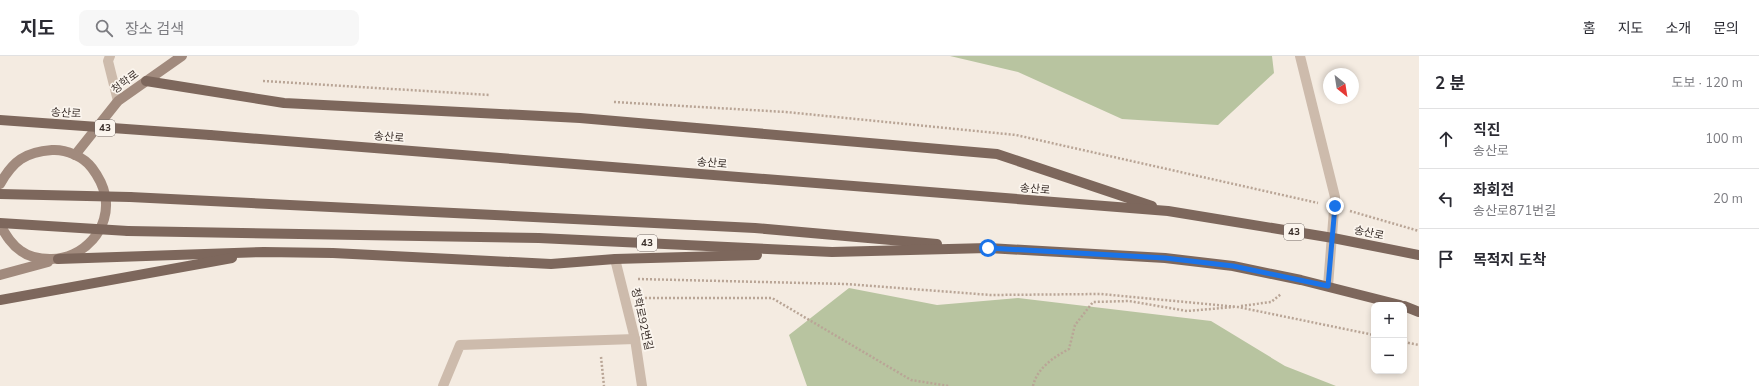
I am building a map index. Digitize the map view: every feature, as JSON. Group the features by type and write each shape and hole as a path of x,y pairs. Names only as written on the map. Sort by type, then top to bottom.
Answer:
{"main road":[{"path":"146,81 284,103 580,118 997,154 1168,211"},
{"name":"송산로","path":"0,120 210,135 1168,211 1333,238 1419,255"},
{"path":"0,194 130,198 755,228 988,248"},
{"name":"43","path":"0,224 128,231 539,238 832,252 988,248 1165,258 1233,266 1328,286 1389,302"},
{"path":"58,259 264,252 333,253 551,264 614,259 832,252"},
{"path":"0,300 150,274 264,252"},
{"path":"1407,307 1419,312"}],"street":[{"path":"110,56 108,61 118,101"},
{"name":"청학로","path":"75,155 118,101 182,56"},
{"path":"1300,56 1335,198 1328,286"},
{"path":"0,184 8,170 21,158 38,151 57,149 75,155 90,164 100,179 106,195 105,213 100,230 89,244 75,254 0,275"},
{"path":"0,224 8,239 22,252 39,258 58,259"},
{"name":"청학로92번길","path":"614,259 635,339 642,386"},
{"path":"443,386 460,345 635,339"}],"path":[{"path":"638,279 846,284 991,295 1101,294 1238,306 1371,335"},
{"path":"1033,386 1043,366 1056,356 1069,349 1075,325 1093,302 1129,301 1187,311 1238,306 1271,302 1301,280"},
{"path":"624,298 772,298 911,380 949,386"},
{"path":"599,340 604,386"},
{"path":"1407,343 1419,345"}],"green space":[{"path":"950,56 1272,56 1274,73 1218,125 1122,119 1018,72"},
{"path":"849,288 937,305 1018,298 1211,321 1285,366 1336,386 807,386 789,335"}],"route":[{"path":"988,248 1165,258 1233,266 1328,286 1335,206"}]}
